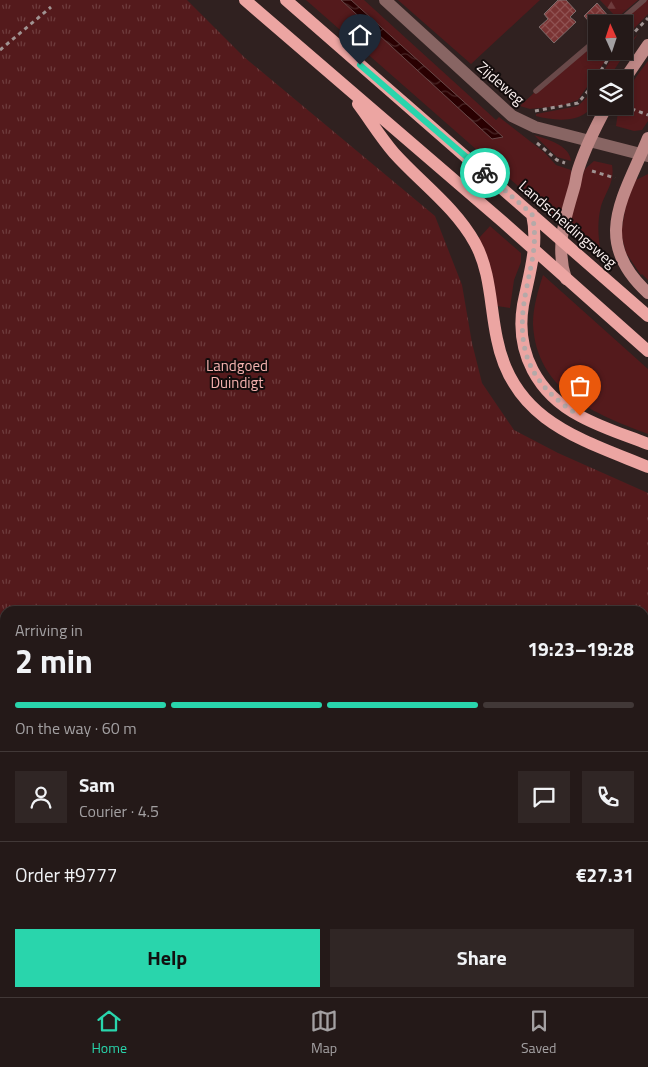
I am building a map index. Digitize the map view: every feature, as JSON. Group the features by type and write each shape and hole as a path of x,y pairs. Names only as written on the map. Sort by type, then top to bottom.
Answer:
{"main road":[{"path":"245,0 535,250 648,352"},
{"name":"Landscheidingsweg","path":"286,0 648,316"},
{"path":"345,86 394,152 452,210 473,239 485,270 500,354 510,378 524,398 543,417 567,433 648,467"},
{"path":"532,214 536,236 535,250 524,303 522,323 524,348 532,370 549,392 572,411 609,429 648,444"}],"street":[{"name":"Zijdeweg","path":"385,0 512,116 535,127 645,155"},
{"path":"631,70 648,45"},
{"path":"566,279 561,261 561,240 565,216 578,170 602,115"},
{"path":"648,138 645,155 620,206 616,225 618,249 623,264 648,293"}],"path":[{"path":"0,50 51,7"},
{"path":"633,34 648,18"},
{"path":"533,111 578,103 588,91"},
{"path":"633,109 648,115"}],"green space":[{"name":"Landgoed Duindigt","path":"0,0 187,0 244,57 435,216 462,285 472,343 482,383 514,430 558,453 648,493 648,606 0,606"},
{"path":"306,0 364,0 496,120 499,117 544,152 556,165 571,170 571,180 558,221"},
{"path":"398,0 540,0 471,64"},
{"path":"600,0 638,0 620,15 614,15"},
{"path":"648,0 648,14 633,30 633,15 628,15"},
{"path":"588,48 588,60 606,60 599,70 588,70 588,86 578,100 561,106 530,109 520,106"},
{"path":"610,60 621,60 614,70 604,70"},
{"path":"648,61 648,121 642,130 634,131 616,126 618,115 633,115 633,82"},
{"path":"588,96 588,111 576,118 562,120 536,116 536,114 578,106"},
{"path":"534,135 562,147 570,155 571,161 557,157"},
{"path":"594,161 612,165 613,171 601,206 598,230 601,253 596,257 567,230 571,207 585,169"},
{"path":"648,174 648,280 641,275 626,253 621,233 627,199 636,180"},
{"path":"490,226 521,253 521,262 514,280 510,308 497,306 486,255 479,238"},
{"path":"543,275 648,369 648,434 608,418 572,397 557,383 545,367 537,347 533,324 535,305"}],"water":[{"path":"341,0 351,0 503,137 492,139"}],"building":[{"path":"558,0 566,0 576,11 570,17 576,22 554,43 539,27 548,19 544,14"},
{"path":"597,3 607,15 588,15 588,20 584,16"}],"waterway":[{"path":"626,15 644,0"},
{"path":"536,91 588,47"}],"way so far":[{"path":"485,173 532,214 536,236 535,250 522,311 524,348 528,362 537,379 563,405 580,416"}],"route":[{"path":"360,65 485,173"}]}
